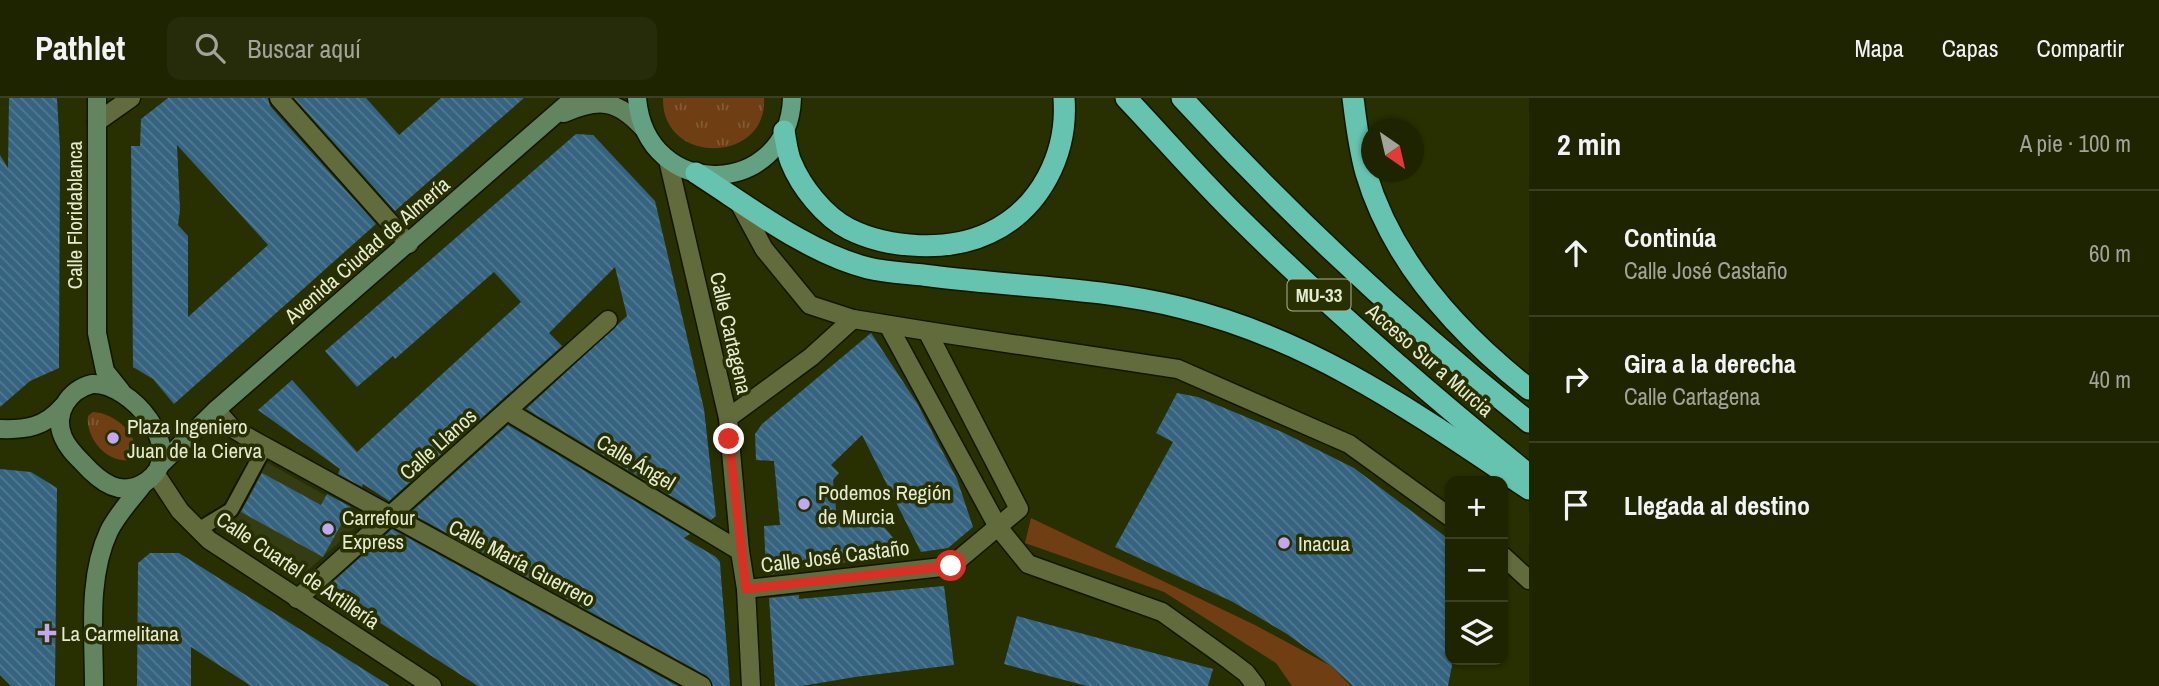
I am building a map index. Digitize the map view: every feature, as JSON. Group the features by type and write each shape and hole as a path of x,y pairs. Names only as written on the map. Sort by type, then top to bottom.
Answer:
{"highway":[{"path":"784,131 790,161 804,185 830,216 848,229 894,242 943,245 968,241 991,233 1033,200 1047,180 1062,141 1064,98"},
{"name":"Acceso Sur a Murcia","path":"1126,98 1237,217 1296,273 1365,337 1529,475"},
{"name":"Acceso Sur a Murcia","path":"1182,98 1268,190 1331,251 1529,422"},
{"path":"1353,98 1366,172 1381,214 1401,252 1433,296 1467,335 1529,390"},
{"path":"696,173 796,236 867,268 960,280 1123,295 1186,309 1242,327 1299,349 1369,384 1529,489"}],"main road":[{"name":"Calle Floridablanca","path":"97,98 97,333 106,371 121,391"},
{"name":"Avenida Ciudad de Almería","path":"152,474 216,410 575,98"},
{"path":"637,98 643,128"},
{"name":"Avenida Ciudad de Almería","path":"547,124 581,104 592,100 604,101 624,109 668,160 696,173 723,174 748,168 775,146 790,117 792,98"},
{"name":"Calle Floridablanca","path":"75,391 88,371 97,333"},
{"path":"0,429 30,429 47,421 75,391 85,386 100,384 121,391 157,430 162,444 152,474 114,523 97,569 94,686"},
{"path":"63,406 60,421 62,436 96,478 122,489 152,474"},
{"name":"Avenida Ciudad de Almería","path":"157,430 166,433 184,430 216,410"}],"street":[{"path":"97,122 131,98"},
{"path":"279,98 409,244"},
{"name":"Calle Cartagena","path":"668,160 728,418 746,589 751,686"},
{"path":"737,199 764,249 810,305 853,319 1178,369 1349,444 1445,513"},
{"path":"728,418 811,357 853,319"},
{"name":"Calle Llanos","path":"297,599 509,412 608,320"},
{"path":"888,325 998,527 1028,564 1162,612 1246,673 1256,686"},
{"name":"Calle José Castaño","path":"746,589 951,566 1019,509 927,331"},
{"name":"Calle María Guerrero","path":"216,410 231,427 265,447 702,686"},
{"name":"Calle Ángel","path":"509,412 740,551"},
{"name":"Calle Cuartel de Artillería","path":"152,474 198,530 231,556 432,686"},
{"path":"1508,561 1529,580"}],"lane":[{"path":"198,530 231,510 265,447"}],"shaded area":[{"path":"259,458 366,518 305,573 228,526 234,486 245,463"}],"green space":[{"path":"663,98 764,98 761,120 750,135 733,145 714,148 695,145 678,136 667,120"},
{"path":"93,412 110,417 125,427 134,442 134,459 116,459 101,449 88,425 88,416"},
{"path":"1031,518 1255,625 1331,666 1351,686 1292,686 1276,663 1164,592 1025,543"}],"building":[{"path":"9,98 57,98 60,149 59,368 30,381 0,407 0,155 8,168"},
{"path":"168,98 268,98 270,106 376,224 174,404 153,379 133,367 131,146 140,146 141,119","holes":["177,145 268,245 188,317 188,236 178,225 180,210"]},
{"path":"294,98 366,98 399,135 441,98 524,98 395,211"},
{"path":"576,134 593,135 655,201 704,409 716,516 711,520 526,409 627,316 615,267 549,333 562,346 389,501 363,484 362,487 338,474 340,469 258,410 292,380 357,452 521,302 494,272 395,359 393,356 357,387 325,351"},
{"path":"871,333 917,403 957,479 973,527 948,548 921,552 862,435 831,465 839,473 833,480 837,519 874,515 907,554 766,575 764,526 780,525 774,461 756,460 755,434 762,424"},
{"name":"Inacua","path":"1177,393 1198,397 1282,432 1354,468 1445,536 1445,665 1452,665 1448,686 1353,686 1287,634 1233,602 1115,547 1173,442 1156,433"},
{"path":"508,425 690,534 684,538 716,557 720,562 730,686 713,686 707,676 410,513"},
{"path":"0,469 31,472 57,488 55,686 11,686 0,675"},
{"path":"262,473 321,505 327,494 351,507 323,557 241,512"},
{"path":"392,529 678,686 478,686 326,588"},
{"path":"150,553 179,553 390,686 251,686 191,647 191,686 137,686 138,563"},
{"path":"944,586 954,665 802,686 775,686 769,598 799,595 799,599"},
{"path":"1017,616 1213,669 1208,686 1087,686 1004,664"}],"place":[{"name":"Plaza Ingeniero Juan de la Cierva","path":"113,438"},
{"name":"Podemos Región de Murcia","path":"804,504"},
{"name":"Carrefour Express","path":"328,529"},
{"name":"Inacua","path":"1284,543"},
{"name":"La Carmelitana","path":"47,633"}],"route":[{"path":"729,439 746,589 951,566"}]}
